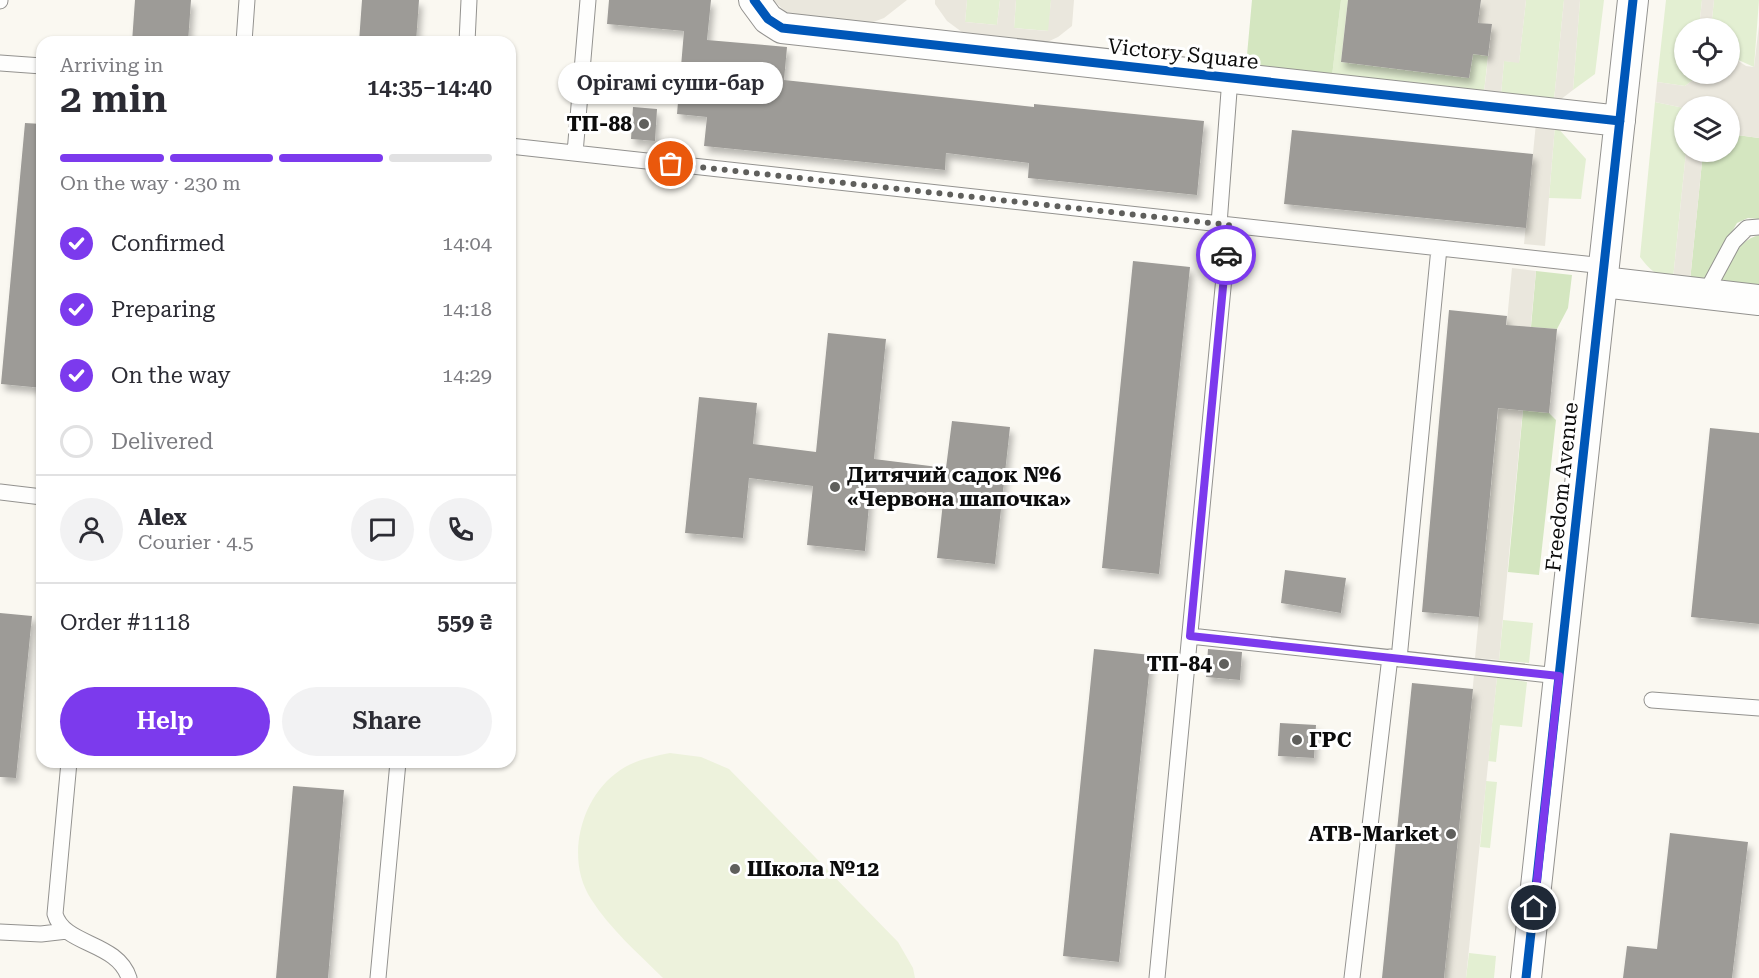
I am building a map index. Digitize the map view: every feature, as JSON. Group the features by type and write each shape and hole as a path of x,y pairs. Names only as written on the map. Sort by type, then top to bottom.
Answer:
{"street":[{"name":"Victory Square","path":"754,0 768,19 782,28 1620,121"},
{"name":"Freedom Avenue","path":"1526,978 1634,0"},
{"path":"1603,274 1706,294 1759,300"}],"lane":[{"path":"244,36 247,0"},
{"path":"466,36 469,0"},
{"path":"575,153 588,0"},
{"path":"0,63 36,66"},
{"path":"1157,978 1190,636 1224,224 1230,78"},
{"path":"516,147 1439,248 1603,274"},
{"path":"1706,294 1738,236 1748,228 1759,227"},
{"path":"1352,978 1394,658 1439,248"},
{"path":"0,492 36,496"},
{"path":"1190,636 1559,676"},
{"path":"1652,700 1759,708"},
{"path":"68,768 55,914 57,922 67,931 107,950 125,967 129,978"},
{"path":"378,978 395,768"},
{"path":"0,932 41,934 67,931"}],"green space":[{"path":"967,0 1000,0 997,25 965,22"},
{"path":"1016,0 1051,0 1049,31 1014,28"},
{"path":"1252,0 1341,0 1332,76 1246,66"},
{"path":"1341,0 1348,0 1341,62 1469,78 1473,54 1488,56 1484,92 1332,76"},
{"path":"1526,0 1564,0 1554,100 1501,94 1504,61 1519,62"},
{"path":"1580,0 1604,0 1595,74 1573,90"},
{"path":"1666,0 1702,0 1700,18 1674,18 1674,84 1688,84 1685,86 1657,82"},
{"path":"1714,0 1759,0 1754,67 1740,61 1740,18 1712,18"},
{"path":"1655,102 1674,106 1674,162 1685,162 1673,279 1654,272 1640,257"},
{"path":"1555,125 1586,159 1581,199 1549,198"},
{"path":"1740,135 1759,138 1759,219 1748,218 1737,223 1703,283 1690,281 1702,162 1740,162"},
{"path":"1759,235 1759,289 1719,284 1739,248 1744,242"},
{"path":"1536,271 1572,275 1568,308 1557,329 1531,327"},
{"path":"1523,410 1549,413 1556,420 1539,575 1508,572"},
{"path":"1503,620 1533,623 1529,663 1499,660"},
{"path":"1497,677 1527,682 1522,727 1500,725 1496,762 1488,761"},
{"path":"670,753 701,757 729,769 898,942 913,968 915,978 663,978 616,931 591,899 583,884 578,850 585,816 603,786 615,774 634,763"},
{"path":"1486,781 1497,782 1490,848 1480,847"},
{"path":"1469,953 1496,956 1494,978 1466,978"}],"shaded area":[{"path":"773,0 907,0 884,18 868,24 789,15"},
{"path":"935,0 967,0 965,22 997,25 1000,0 1016,0 1014,28 1048,31 1051,0 1074,0 1072,26 1058,37 1043,44 966,35 947,21 935,4"},
{"path":"1481,0 1526,0 1519,63 1504,61 1501,94 1484,92 1492,25 1478,23"},
{"path":"1564,0 1580,0 1573,90 1560,100 1554,100"},
{"path":"1702,0 1714,0 1712,18 1700,18"},
{"path":"1759,25 1759,138 1740,135 1740,96 1674,96 1674,106 1655,102 1657,82 1685,86 1688,84 1740,84 1740,62 1754,67"},
{"path":"1536,123 1555,125 1545,246 1524,244"},
{"path":"1685,162 1702,162 1690,281 1673,279"},
{"path":"1512,268 1536,271 1499,660 1475,658"},
{"path":"1474,675 1497,677 1466,978 1444,978"}],"building":[{"path":"135,0 191,0 188,36 132,36"},
{"path":"362,0 419,0 416,36 359,36"},
{"path":"609,0 711,0 707,40 787,47 784,80 1034,107 1034,104 1204,121 1197,195 1028,178 1029,163 946,153 945,170 704,146 707,117 677,114 684,31 607,24"},
{"path":"1348,0 1481,0 1478,23 1492,24 1488,56 1473,54 1469,78 1341,62"},
{"name":"ТП-88","path":"633,107 657,109 655,141 631,139"},
{"path":"25,123 36,124 36,387 1,384"},
{"path":"1292,130 1533,154 1526,228 1284,204"},
{"path":"1133,261 1190,267 1159,574 1102,568"},
{"path":"1449,310 1507,316 1506,325 1557,329 1549,413 1498,408 1479,617 1422,612"},
{"path":"828,333 886,339 874,459 946,468 952,421 1010,427 995,564 937,558 943,502 870,493 865,551 807,545 813,486 749,478 743,538 685,533 699,397 757,403 753,444 816,452"},
{"path":"1710,428 1759,433 1759,624 1691,617"},
{"path":"1285,570 1346,578 1341,613 1281,603"},
{"path":"0,613 32,616 16,778 0,777"},
{"path":"1094,649 1151,655 1119,962 1063,956"},
{"name":"ТП-84","path":"1208,649 1242,652 1240,680 1206,677"},
{"path":"1412,683 1473,689 1444,978 1382,978"},
{"name":"ГРС","path":"1280,723 1316,725 1314,758 1278,756"},
{"path":"293,786 344,790 328,978 276,978"},
{"path":"1670,833 1748,842 1732,978 1623,978 1627,946 1657,949"}],"cycle path":[{"path":"754,0 768,19 782,28 1620,121"},
{"path":"1526,978 1633,0"}],"way so far":[{"path":"671,164 1229,225 1226,255"}],"place":[{"name":"ТП-88","path":"644,124"},
{"name":"Орігамі суши-бар","path":"671,164"},
{"name":"Дитячий садок №6 «Червона шапочка»","path":"835,487"},
{"name":"ТП-84","path":"1224,664"},
{"name":"ГРС","path":"1297,740"},
{"name":"ATB-Market","path":"1451,834"},
{"name":"Школа №12","path":"735,869"}],"route":[{"path":"1226,255 1190,636 1559,676 1534,908"}]}
